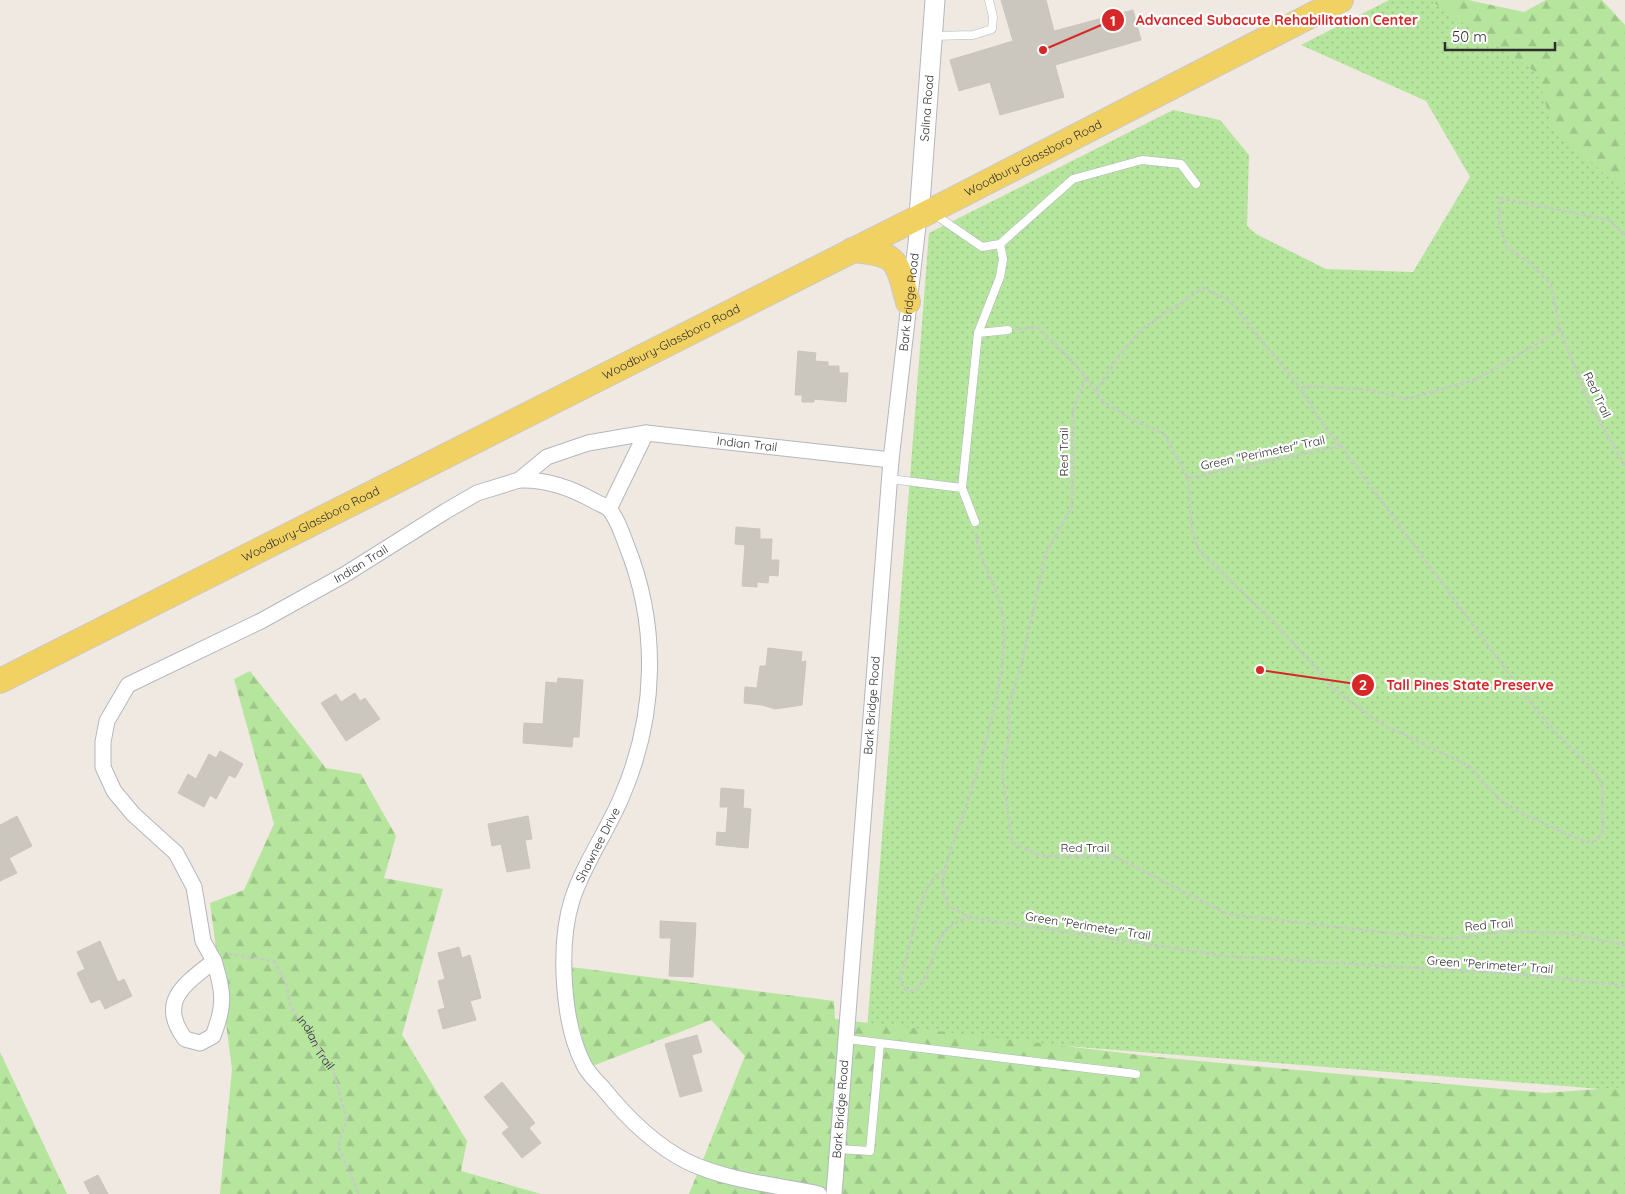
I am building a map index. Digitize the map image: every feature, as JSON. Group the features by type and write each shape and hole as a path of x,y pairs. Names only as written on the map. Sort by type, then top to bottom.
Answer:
{"main road":[{"name":"Woodbury-Glassboro Road","path":"0,681 925,214 1341,0"},
{"path":"852,250 889,256 897,267 908,302"}],"street":[{"name":"Salina Road","path":"925,214 935,0"},
{"name":"Bark Bridge Road","path":"834,1194 891,460 908,302 925,214"},
{"name":"Indian Trail","path":"218,957 202,942 194,887 176,853 133,814 114,792 104,767 103,742 107,722 128,685 286,607 344,575 477,493 519,480 547,457 588,443 646,433 891,460"},
{"path":"519,480 537,480 553,483 580,493 609,509 646,433"},
{"name":"Shawnee Drive","path":"609,509 621,531 640,577 649,646 650,694 633,768 614,814 579,880 571,903 564,945 564,973 567,1007 575,1039 584,1066 624,1114 648,1135 688,1162 724,1175 819,1194"},
{"path":"218,957 224,1001 222,1014 213,1036 200,1043 184,1039 174,1025 172,1012 174,1000 189,981 218,957"}],"lane":[{"path":"933,36 974,35 992,28 993,17 989,0"},
{"path":"925,214 982,247 1000,244 1073,179 1142,160 1181,164 1196,184"},
{"path":"975,522 962,488 978,333 1000,277 1003,259 1000,244"},
{"path":"978,333 1008,330"},
{"path":"890,479 962,488"},
{"path":"847,1039 1136,1074"},
{"path":"838,1149 870,1151 880,1043"}],"path":[{"path":"1300,388 1308,386 1369,390 1407,399 1477,379 1560,330 1551,284 1528,262 1507,247 1499,224 1500,198 1608,220 1625,235"},
{"name":"Green \"Perimeter\" Trail","path":"1008,330 1038,327 1075,364 1086,377 1096,391 1104,401 1131,419 1164,434 1188,478 1341,446 1326,428 1300,388 1230,301 1203,288 1144,328 1120,354 1096,391"},
{"name":"Red Trail","path":"1560,330 1590,405 1625,465"},
{"name":"Red Trail","path":"1086,377 1072,409 1072,507 1046,552 1020,670 1009,704 1008,738 1002,772 1012,842 1040,856 1114,856 1227,914 1443,939 1515,931 1566,933 1625,945"},
{"path":"1188,478 1192,532 1200,552 1274,622 1337,692 1382,724 1470,766 1498,798 1519,812 1585,842 1596,841 1603,831 1602,784 1598,777 1526,697 1341,446"},
{"name":"Green \"Perimeter\" Trail","path":"975,522 978,548 998,595 1003,614 1004,651 986,736 968,800 944,871 943,887 948,906 972,918 1226,956 1529,975 1625,986"},
{"path":"944,871 937,874 928,885 923,899 901,973 900,982 906,990 915,991 924,983 942,934 958,922 972,918"},
{"name":"Indian Trail","path":"218,957 274,961 286,983 291,1008 309,1029 319,1052 333,1070 347,1120 338,1146 359,1194"}],"green space":[{"path":"1389,0 1449,0 1625,83 1625,1091 867,1030 929,233 1173,110 1220,120 1249,155 1247,226 1256,234 1326,269 1413,272 1470,177 1426,101 1301,45"},
{"path":"1430,0 1468,0 1524,12 1546,0 1602,0 1625,25 1625,193 1552,126 1537,73"},
{"path":"250,671 326,768 361,774 396,836 384,878 443,889 402,1035 467,1141 461,1171 541,1194 220,1194 232,1069 210,903 244,890 274,824 234,679"},
{"path":"563,966 834,1001 835,1019 1157,1057 1545,1093 1625,1087 1625,1194 689,1194 745,1056 711,1020 590,1067"},
{"path":"0,1052 67,1194 0,1194"}],"building":[{"path":"1001,0 1046,0 1054,31 1133,10 1141,40 1055,65 1064,97 1000,115 990,82 959,91 950,60 1013,41"},
{"path":"798,351 816,353 815,361 828,362 828,366 839,366 839,373 848,373 846,402 814,399 814,402 802,402 802,395 795,395"},
{"path":"736,527 760,529 760,539 772,539 771,560 779,560 778,576 769,575 768,583 757,582 757,587 742,586 745,545 735,544"},
{"path":"768,648 802,652 801,662 806,661 802,705 775,709 744,703 745,687 757,688 760,666 766,666"},
{"path":"558,678 583,680 579,737 573,737 572,747 523,743 524,723 543,724 546,682 557,683"},
{"path":"355,693 360,701 365,698 380,719 346,741 321,703 336,694 341,702"},
{"path":"220,751 243,764 235,778 229,775 216,799 210,795 204,807 178,793 188,774 196,779 209,754 216,758"},
{"path":"721,788 744,790 743,808 751,809 748,848 716,845 717,832 726,833 728,807 720,807"},
{"path":"17,816 32,846 9,858 17,873 0,881 0,825"},
{"path":"528,816 532,839 525,840 530,868 507,872 501,844 492,846 488,824"},
{"path":"660,921 696,923 693,977 669,976 671,938 660,938"},
{"path":"100,941 118,982 124,979 132,996 105,1009 100,999 91,1003 77,973 85,969 77,952"},
{"path":"459,947 462,958 470,955 481,998 470,1001 476,1020 443,1029 438,1010 445,1008 438,981 445,979 438,953"},
{"path":"697,1035 702,1052 692,1055 702,1091 680,1097 665,1044"},
{"path":"502,1082 535,1123 529,1128 541,1143 522,1158 502,1133 509,1127 484,1097"},
{"path":"98,1175 108,1194 90,1194 84,1182"}],"place":[{"name":"Advanced Subacute Rehabilitation Center","path":"1043,50"},
{"name":"Tall Pines State Preserve","path":"1260,670"}]}
